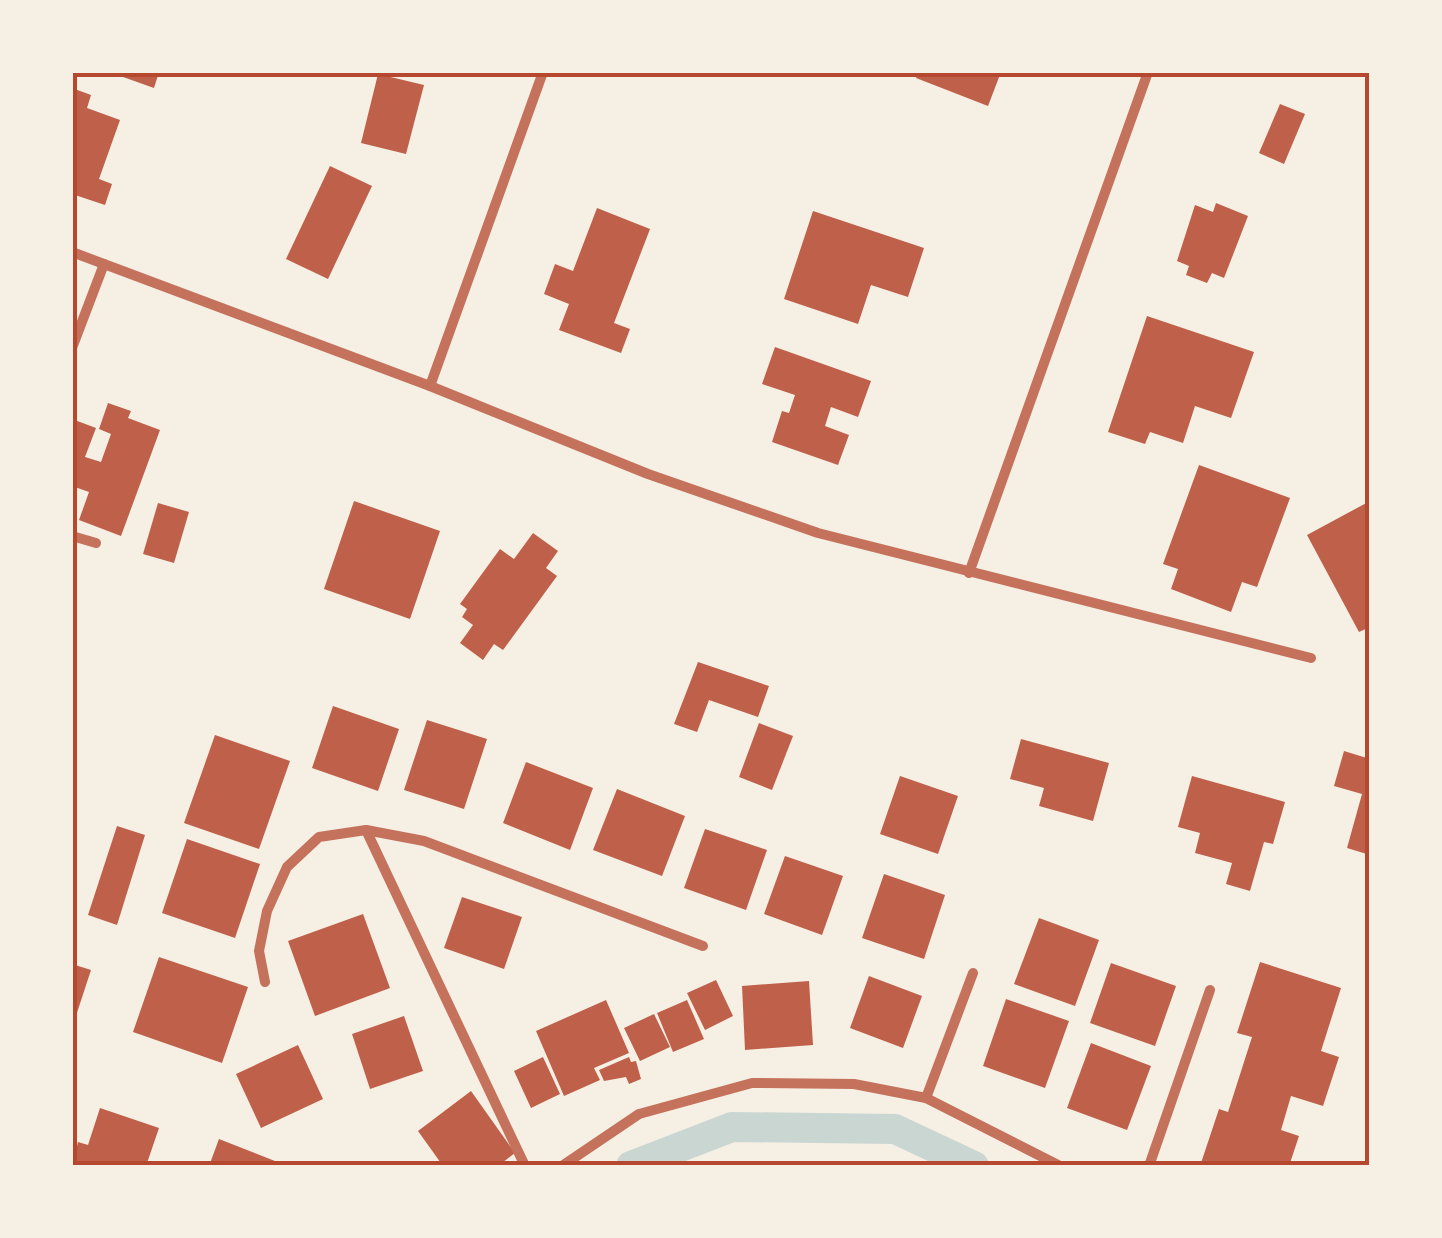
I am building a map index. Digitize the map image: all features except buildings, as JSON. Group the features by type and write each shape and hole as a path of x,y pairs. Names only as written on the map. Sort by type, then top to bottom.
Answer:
{"street":[{"path":"430,386 542,72"},
{"path":"969,573 1148,72"},
{"path":"72,252 430,386 665,480 818,533 1311,658"},
{"path":"72,348 104,264"},
{"path":"72,536 96,543"},
{"path":"366,830 524,1166"},
{"path":"264,982 259,950 267,911 287,867 319,837 366,830 424,841 704,946"},
{"path":"926,1098 973,973"},
{"path":"1150,1166 1210,990"},
{"path":"562,1166 639,1114 752,1083 854,1084 926,1098 1060,1166"}],"waterway":[{"path":"631,1166 732,1127 895,1129 974,1166"}]}
